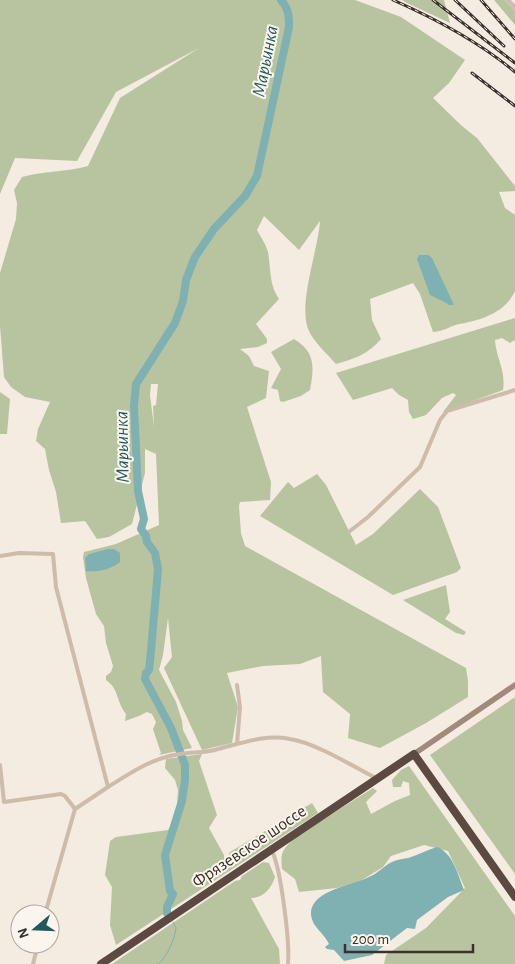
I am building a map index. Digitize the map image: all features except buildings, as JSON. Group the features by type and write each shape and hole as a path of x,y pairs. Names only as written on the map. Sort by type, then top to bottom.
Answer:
{"highway":[{"name":"Фрязевское шоссе","path":"101,964 414,754"},
{"path":"414,754 515,897"}],"street":[{"path":"508,0 515,7"},
{"path":"350,531 368,517 420,467 440,420 447,411 515,390"},
{"path":"0,556 19,553 53,554 56,587 108,787"},
{"path":"236,684 240,706 237,744"},
{"path":"414,754 515,685"},
{"path":"48,904 75,809 141,766 181,754 216,750 264,738 290,739 314,747 376,778"},
{"path":"0,765 4,802 61,794 65,796 75,809"},
{"path":"270,849 276,858 278,870 286,928 288,964"}],"green space":[{"path":"0,0 355,0 401,17 465,60 449,83 433,98 477,138 515,186 515,191 499,192 505,208 515,215 515,291 511,299 499,310 484,318 433,332 420,294 413,283 370,299 372,320 381,339 371,349 361,355 336,364 314,340 306,320 305,307 309,278 320,221 299,250 264,216 257,230 268,252 272,282 279,299 256,324 267,339 267,343 258,347 240,349 249,356 254,366 269,371 266,398 247,407 271,482 270,500 240,502 239,506 241,533 245,546 466,668 468,697 380,748 348,738 350,714 323,692 321,656 300,664 263,666 227,673 238,707 232,743 202,750 164,668 172,657 168,618 159,670 176,702 183,730 192,748 159,755 161,753 153,729 156,722 152,714 147,712 125,721 126,714 113,687 106,680 106,676 111,672 113,666 106,643 104,626 96,614 86,578 83,557 84,552 116,544 159,525 156,454 145,449 145,473 132,524 109,537 97,539 85,521 61,523 56,492 45,449 36,441 38,429 50,402 25,397 11,387 4,377 0,326 0,273 16,219 17,203 14,190 22,177 88,166 120,98 199,48 116,92 77,161 15,158 0,194","holes":["151,384 158,384 156,405 153,406 154,427 150,395"]},
{"path":"402,0 444,0 450,23 407,3"},
{"path":"494,0 505,0 515,10 515,25"},
{"path":"515,318 515,340 510,343 502,338 495,340 503,376 503,390 443,412 456,395 453,393 442,398 426,415 413,419 409,412 408,400 392,388 353,400 336,373"},
{"path":"294,339 306,349 312,361 310,390 301,396 283,402 280,401 278,390 271,388 281,369 271,352"},
{"path":"0,392 10,399 7,434 0,434"},
{"path":"317,474 326,485 356,545 373,534 420,489 438,507 461,568 457,572 393,595 260,516 288,482 294,488"},
{"path":"446,585 450,612 445,619 466,632 464,635 456,633 403,600"},
{"path":"515,697 515,874 430,755"},
{"path":"202,754 199,761 217,815 209,828 224,855 224,864 230,852 312,803 318,813 116,945 110,925 112,887 105,875 110,841 116,837 168,830 176,818 178,790 175,780 165,768 166,759"},
{"path":"409,766 515,916 515,964 384,964 386,955 426,928 465,888 448,851 424,845 391,856 383,867 362,880 337,888 299,892 295,879 282,869 282,854 288,844 297,836 373,788 377,791 366,802 371,814 410,795 409,783 403,781 401,787 393,787 392,780 401,770"},
{"path":"263,862 269,863 275,877 266,892 251,898 279,949 280,964 112,964 235,881 240,880 242,876"}],"water":[{"path":"419,255 428,255 432,258 454,305 449,305 430,295 417,259"},
{"path":"114,549 120,553 120,562 104,570 86,571 85,558 89,554"},
{"path":"437,847 443,850 451,859 464,890 448,897 417,920 415,929 407,928 372,955 344,961 334,950 325,947 329,944 316,927 311,915 312,907 317,900 334,890 374,875 392,862 412,857"}],"waterway":[{"name":"Марьинка","path":"167,913 167,907 173,894 170,891 165,855 182,801 185,765 171,728 145,679 146,673 149,670 158,569 155,553 141,529 144,519 138,491 134,406 136,384 175,323 183,301 186,280 195,257 214,229 245,196 257,176 289,27 286,6 281,0"},
{"name":"Марьинка","path":"159,964 168,952 174,938 176,928 173,922"}],"railway":[{"path":"393,0 457,32 515,72"},
{"path":"433,0 515,63"},
{"path":"455,0 504,46"},
{"path":"481,0 515,39"},
{"path":"472,73 515,106"}]}
